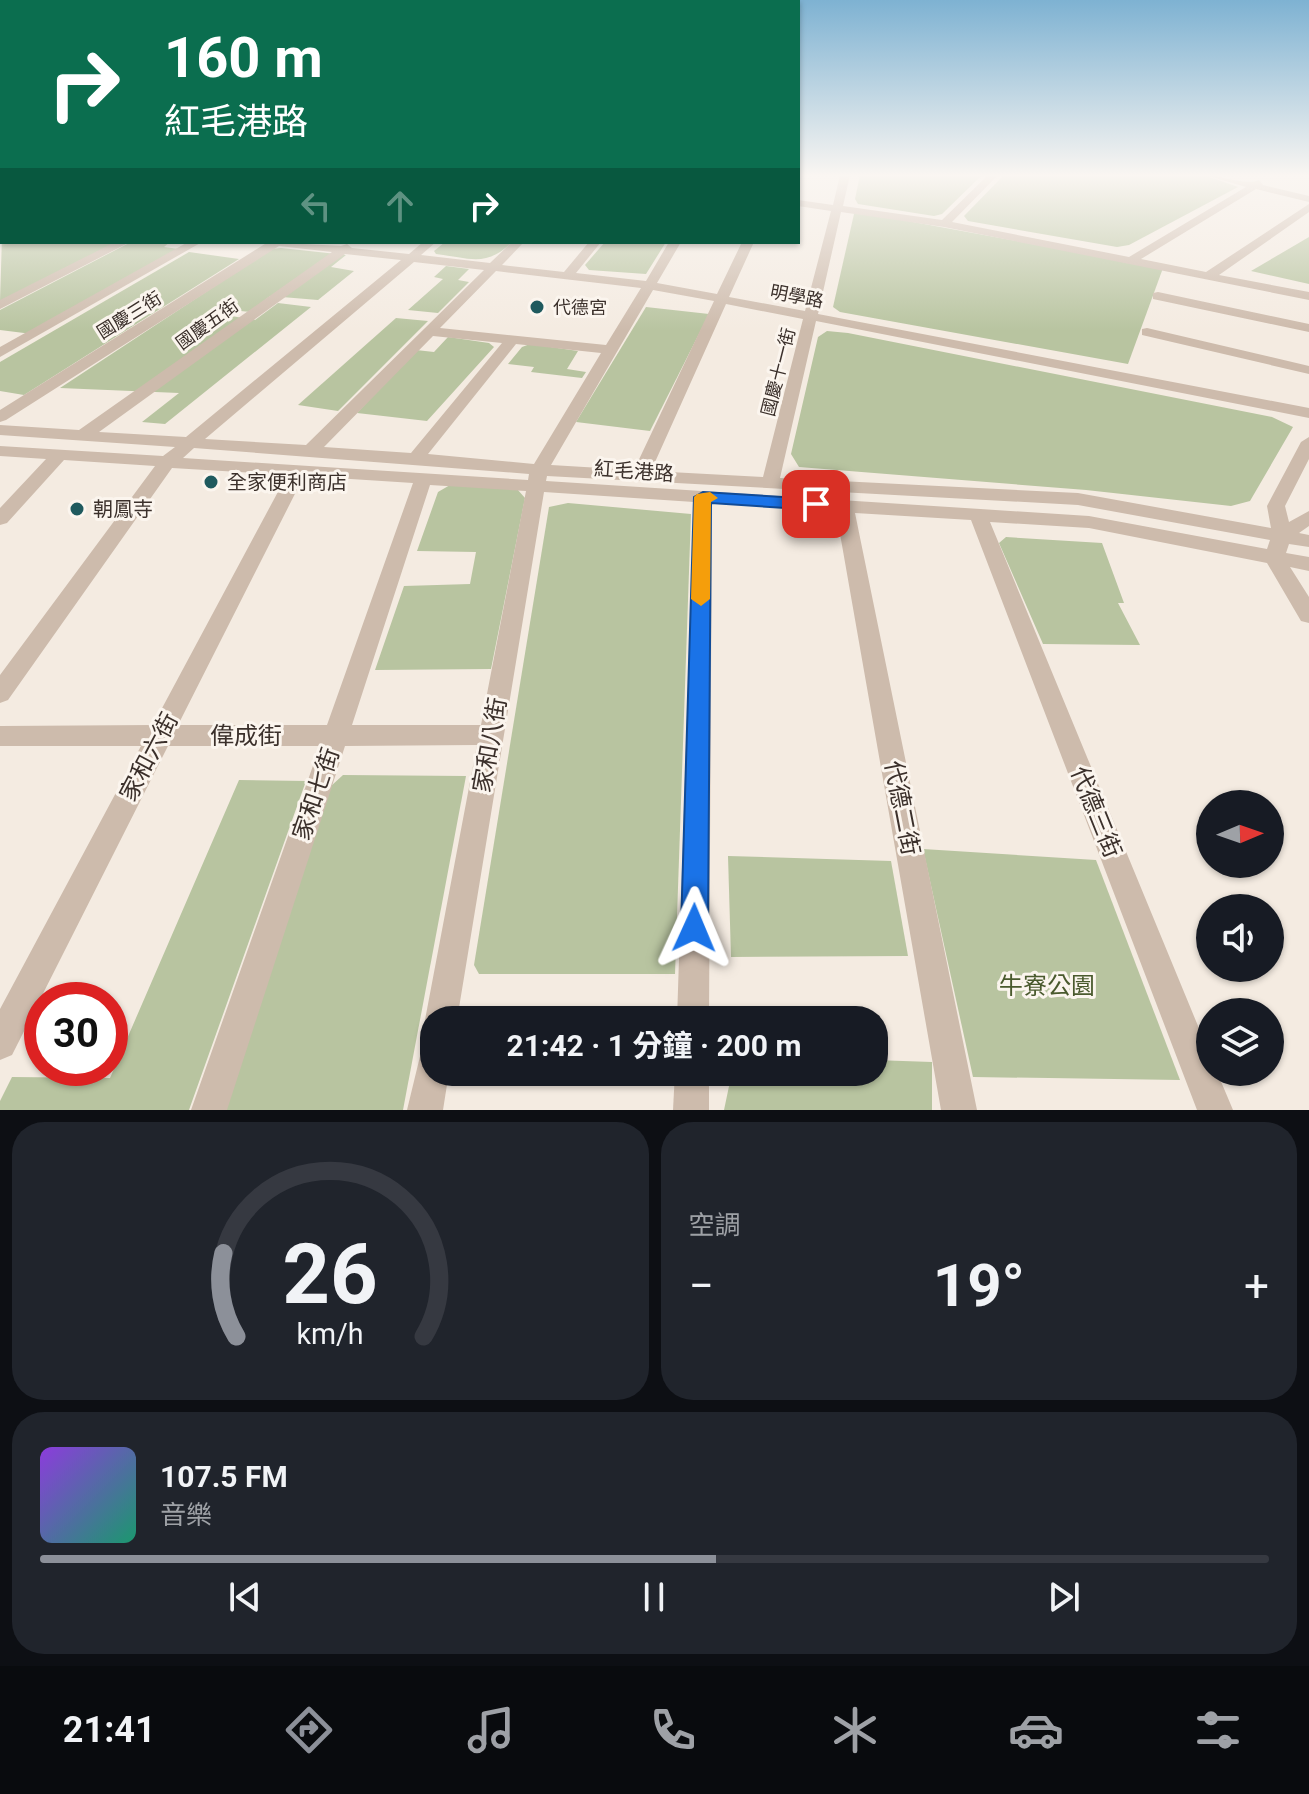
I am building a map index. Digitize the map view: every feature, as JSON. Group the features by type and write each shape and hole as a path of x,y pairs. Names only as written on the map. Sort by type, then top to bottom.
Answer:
{"street":[{"name":"國慶十一街","path":"770,483 832,227"},
{"path":"959,227 1309,296"},
{"path":"1133,259 1186,227"},
{"path":"1210,275 1280,227"},
{"path":"0,305 120,244"},
{"path":"0,353 192,244"},
{"name":"國慶三街","path":"0,417 273,244"},
{"name":"明學路","path":"312,244 649,285 1309,413"},
{"path":"0,693 168,461 428,244"},
{"name":"家和六街","path":"0,1043 304,461 516,244"},
{"path":"567,276 593,244"},
{"path":"537,477 674,244"},
{"path":"640,476 747,244"},
{"name":"國慶五街","path":"82,436 348,246"},
{"path":"1158,296 1309,328"},
{"path":"429,331 611,350"},
{"path":"1147,332 1309,370"},
{"path":"420,468 512,340"},
{"name":"紅毛港路","path":"0,430 188,443 304,461"},
{"path":"1309,442 1276,506 1282,535 1274,557 1309,615"},
{"name":"紅毛港路","path":"0,451 168,461 304,461 420,468 537,477 703,497 1089,522 1309,564"},
{"path":"0,519 60,455"},
{"name":"家和七街","path":"209,1110 336,736 420,468"},
{"name":"紅毛港路","path":"537,477 640,476 1078,499 1309,541"},
{"name":"家和八街","path":"443,1006 537,477"},
{"path":"693,1006 703,497"},
{"name":"代德二街","path":"844,506 959,1110"},
{"name":"代德三街","path":"978,515 1215,1110"},
{"path":"1282,535 1309,517"},
{"name":"偉成街","path":"0,736 491,735"},
{"path":"425,1110 429,1086"},
{"path":"691,1110 692,1086"}],"green space":[{"path":"851,227 939,227 1163,268 1128,364 840,312 833,307"},
{"path":"1001,227 1163,227 1129,245 1117,247"},
{"path":"1309,237 1309,284 1251,271"},
{"path":"2,244 113,244 0,301"},
{"path":"127,244 168,244 164,247 179,249 32,334 0,330 0,310"},
{"path":"443,244 510,244 494,255 477,259 436,254 434,251"},
{"path":"603,244 665,244 646,274 589,270 585,265"},
{"path":"271,249 346,255 331,267 354,271 318,300 270,296 250,312 214,308 207,312 255,320 278,303 311,307 165,424 142,422 179,393 60,388"},
{"path":"189,252 239,259 24,395 0,391 0,362"},
{"path":"446,266 469,269 458,280 469,282 438,313 408,310 443,279 434,277"},
{"path":"646,307 709,314 650,431 576,422"},
{"path":"396,318 428,321 338,411 298,405"},
{"path":"827,331 1272,417 1293,427 1250,501 1231,506 1086,490 799,467 791,454 818,337"},
{"path":"448,337 489,343 494,347 427,421 357,413 416,350 434,352"},
{"path":"530,344 578,351 567,369 586,372 582,378 531,372 534,367 508,364 522,347"},
{"path":"450,485 517,489 525,498 491,669 375,670 404,586 470,584 476,552 417,551 438,492"},
{"path":"568,503 691,514 675,974 479,974 474,965 549,507"},
{"path":"1006,537 1102,543 1124,603 1118,603 1140,645 1043,644 999,543"},
{"path":"343,775 466,776 423,1006 420,1006 403,1110 223,1110 331,786"},
{"path":"239,780 306,781 189,1110 0,1110 0,1101 12,1077 24,1077 24,1086 128,1086 128,1036"},
{"name":"牛寮公園","path":"923,849 1096,860 1180,1080 973,1077"},
{"path":"728,856 891,861 908,956 731,957"},
{"path":"888,1060 932,1062 932,1110 724,1110 729,1086 888,1086"}],"slow traffic":[{"path":"701,599 703,497 710,498"}],"place":[{"name":"代德宮","path":"537,307"},
{"name":"全家便利商店","path":"211,482"},
{"name":"朝鳳寺","path":"77,509"}],"route":[{"path":"694,928 703,497 816,504"}]}
